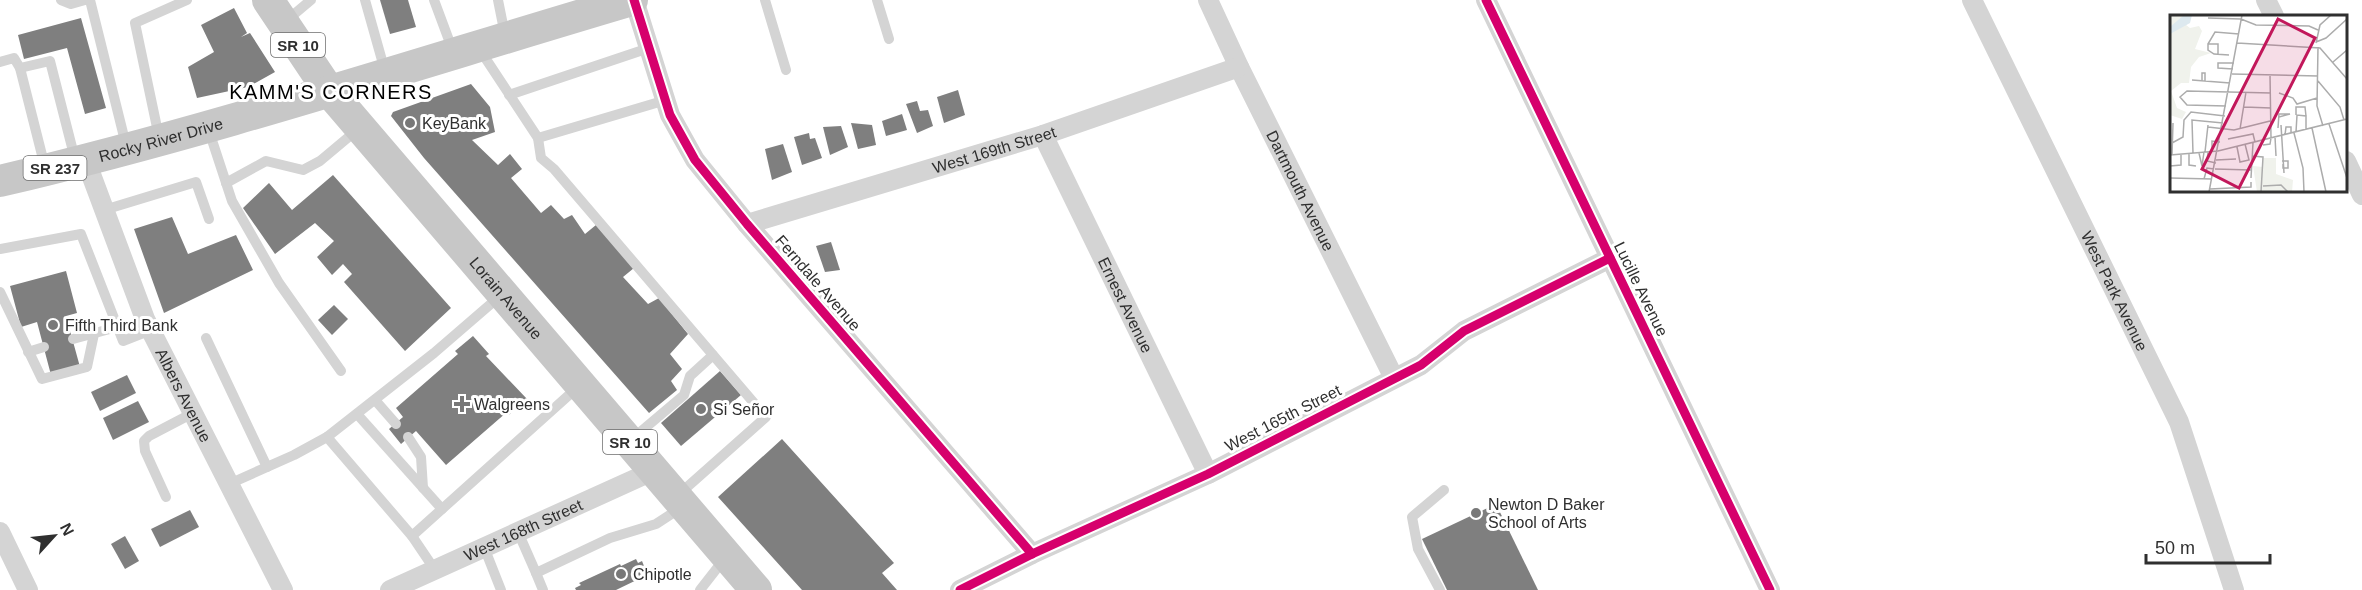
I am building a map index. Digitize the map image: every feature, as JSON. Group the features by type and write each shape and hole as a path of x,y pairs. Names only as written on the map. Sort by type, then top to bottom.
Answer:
{"main road":[{"name":"Rocky River Drive","path":"0,181 127,149 633,0"},
{"name":"Lorain Avenue","path":"276,11 328,91 756,590"}],"street":[{"name":"Ferndale Avenue","path":"633,0 670,116 695,160 747,224 1032,554"},
{"name":"Dartmouth Avenue","path":"1208,0 1394,378"},
{"name":"Lucille Avenue","path":"1486,0 1770,590"},
{"name":"West Park Avenue","path":"1972,0 2179,422 2234,590"},
{"path":"2266,0 2274,15"},
{"name":"West 169th Street","path":"747,224 1044,135 1239,67"},
{"name":"Ernest Avenue","path":"1044,135 1208,474"},
{"name":"Albers Avenue","path":"81,162 104,210 151,330 283,590"},
{"path":"2347,164 2362,195"},
{"name":"West 165th Street","path":"960,590 1032,554 1208,474 1420,365 1464,331 1610,258"},
{"name":"West 168th Street","path":"390,590 654,470"},
{"path":"0,532 28,590"}],"lane":[{"path":"61,0 71,4 85,0"},
{"path":"90,0 127,149"},
{"path":"160,139 135,23 187,0"},
{"path":"276,11 311,0"},
{"path":"365,0 386,74"},
{"path":"434,0 479,46 538,138 541,158 554,169 766,417 656,524 610,538 536,573"},
{"path":"479,46 498,0"},
{"path":"765,0 786,70"},
{"path":"877,0 889,39"},
{"path":"509,95 649,48"},
{"path":"0,62 14,58 20,68 45,170"},
{"path":"20,68 50,61 81,162"},
{"path":"538,138 666,100"},
{"path":"207,126 232,201 279,283 341,371"},
{"path":"226,183 266,161 303,170 320,161 360,127"},
{"path":"104,210 196,182 209,219"},
{"path":"0,249 81,234 123,341 151,330"},
{"path":"0,292 42,379 87,367 94,334"},
{"path":"229,484 327,437 434,353 503,294"},
{"path":"73,339 117,327"},
{"path":"206,338 267,467"},
{"path":"28,352 44,347"},
{"path":"629,441 684,395 690,376 713,355"},
{"path":"412,536 581,384"},
{"path":"375,400 396,424"},
{"path":"166,497 145,451 144,441 149,436 193,413"},
{"path":"357,414 442,509"},
{"path":"327,437 412,536 435,570"},
{"path":"408,437 421,457 423,488"},
{"path":"1440,590 1418,549 1412,517 1444,490"},
{"path":"518,532 543,590"},
{"path":"484,547 501,590"},
{"path":"700,590 727,556"}],"building":[{"path":"380,0 408,0 416,27 390,34"},
{"path":"234,8 247,33 241,37 250,33 275,72 248,87 197,98 188,67 214,52 201,25"},
{"path":"81,18 106,108 85,114 67,48 24,59 18,35"},
{"path":"471,84 490,107 495,132 472,140 498,165 510,154 522,169 511,178 541,213 551,205 564,219 572,215 585,234 596,225 634,268 623,277 648,304 659,298 688,334 670,354 682,369 671,381 677,390 649,413 424,158 391,116 393,112"},
{"path":"958,90 965,115 944,123 937,97"},
{"path":"917,101 920,111 928,110 933,126 917,133 906,104"},
{"path":"902,114 907,130 886,136 882,121"},
{"path":"851,123 872,125 876,145 858,149"},
{"path":"841,126 848,147 830,155 823,127"},
{"path":"809,133 810,139 815,138 822,158 802,165 794,137"},
{"path":"783,144 792,172 772,180 765,149"},
{"path":"333,175 451,308 405,351 344,282 352,274 343,264 332,275 317,257 334,241 315,223 275,254 243,208 269,183 292,210"},
{"path":"172,217 188,254 236,235 253,270 164,313 134,229"},
{"path":"831,242 840,270 825,272 816,246"},
{"name":"Fifth Third Bank","path":"66,271 77,313 66,316 80,367 51,375 37,322 21,327 10,286"},
{"path":"334,305 348,319 332,335 318,320"},
{"name":"Walgreens","path":"473,336 489,354 486,356 527,399 509,415 507,412 446,465 416,431 401,444 389,429 403,417 396,408 458,354 455,351"},
{"name":"Si Señor","path":"720,371 741,395 681,446 661,423"},
{"path":"127,375 136,393 100,411 91,392"},
{"path":"138,401 149,422 113,440 103,418"},
{"path":"782,439 894,563 882,573 897,590 802,590 718,497"},
{"path":"1496,504 1538,590 1447,590 1422,539"},
{"path":"190,510 199,527 160,547 151,529"},
{"path":"125,536 139,561 125,569 111,544"},
{"name":"Chipotle","path":"636,559 638,563 642,561 646,571 643,572 645,576 616,590 576,590 575,588 581,585 579,583"}],"cycle path":[{"path":"634,0 670,115 695,160 747,224 1032,554"},
{"path":"1486,0 1770,590"},
{"path":"960,590 1032,554 1208,474 1421,365 1464,331 1610,258"}],"place":[{"name":"KeyBank","path":"410,123"},
{"name":"Fifth Third Bank","path":"53,325"},
{"name":"Walgreens","path":"462,404"},
{"name":"Si Señor","path":"701,409"},
{"name":"Newton D Baker School of Arts","path":"1476,513"},
{"name":"Chipotle","path":"621,574"}],"district":[{"name":"KAMM'S CORNERS","path":"331,92"}]}
